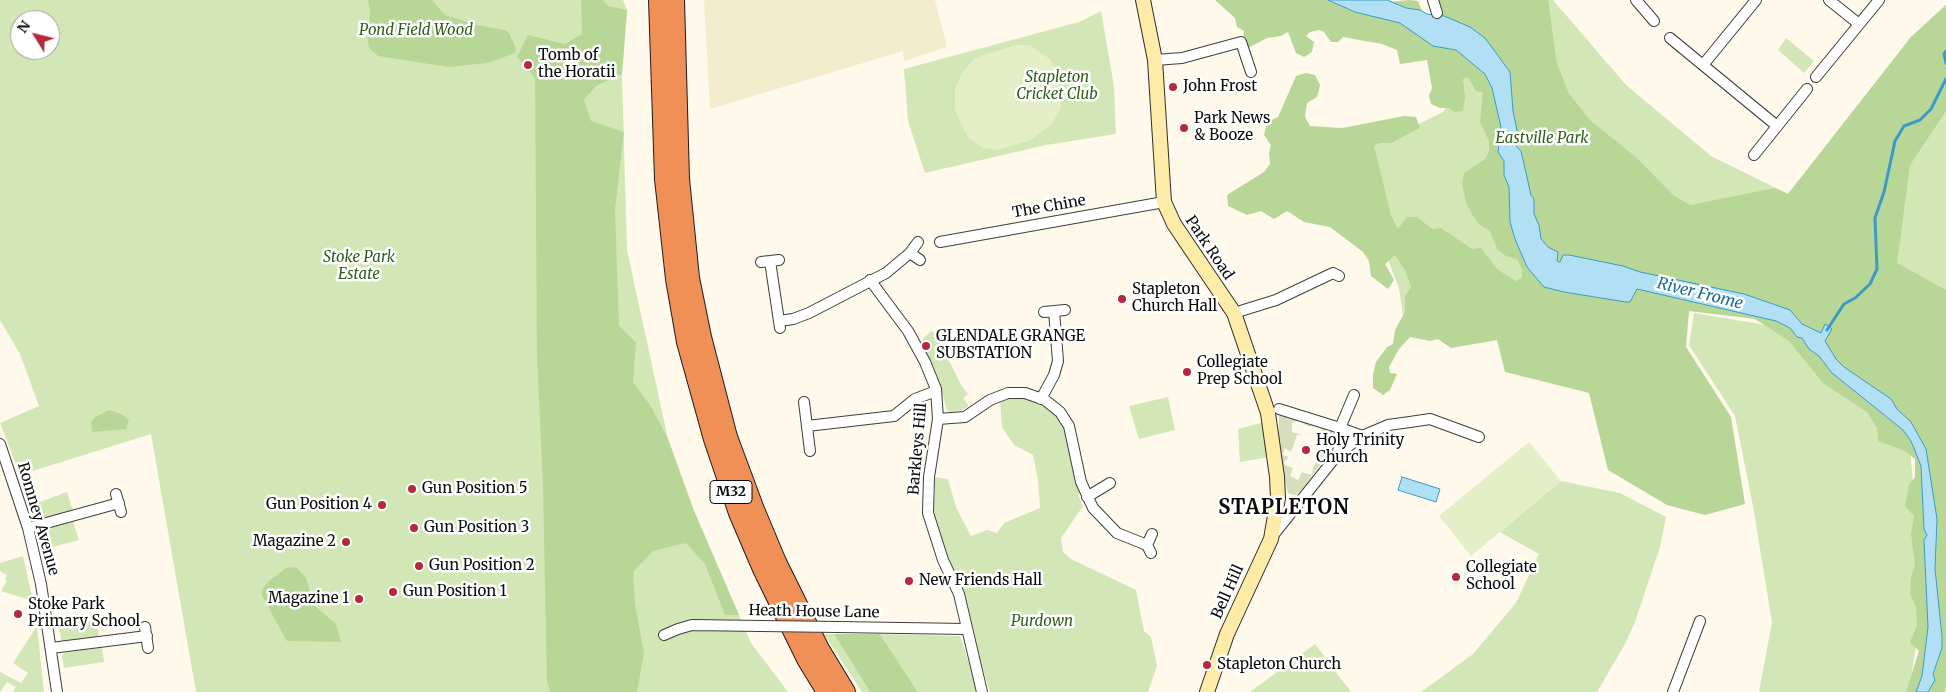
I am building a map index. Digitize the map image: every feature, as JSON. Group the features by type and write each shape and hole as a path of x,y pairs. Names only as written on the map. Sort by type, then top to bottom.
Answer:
{"highway":[{"name":"M32","path":"658,0 664,179 675,279 686,342 713,439 738,512 762,569 806,659 826,692"},
{"name":"M32","path":"675,0 680,180 690,278 702,337 728,438 754,507 777,562 812,632 846,692"}],"main road":[{"name":"Park Road","path":"1143,0 1155,60 1164,202 1174,224 1234,313 1270,420 1277,477 1277,505"},
{"name":"Bell Hill","path":"1207,692 1227,634 1271,539 1277,505"}],"street":[{"path":"1433,0 1437,14"},
{"path":"1636,0 1654,21"},
{"path":"1703,64 1756,0"},
{"path":"1829,0 1860,24"},
{"path":"1816,77 1879,0"},
{"path":"1670,38 1777,126"},
{"path":"1155,60 1182,58 1242,42 1251,72"},
{"path":"1754,154 1807,89"},
{"name":"The Chine","path":"940,242 1164,202"},
{"path":"770,261 780,324 809,313 891,269 910,253 918,242"},
{"path":"910,253 920,260"},
{"path":"1234,313 1276,300 1333,273 1339,276"},
{"name":"Barkleys Hill","path":"870,280 908,331 925,362 936,391 938,419 929,477 928,512 943,560 959,594 982,692"},
{"path":"1042,399 1058,362 1049,312 1065,310"},
{"path":"807,426 894,416 915,399 936,391"},
{"path":"938,419 965,416 990,400 1008,393 1025,393 1042,399 1053,405 1069,426 1079,474 1093,508 1109,527 1124,537 1149,549 1152,534"},
{"path":"1338,454 1340,428 1354,396"},
{"path":"804,402 810,451"},
{"path":"1279,409 1362,436"},
{"path":"1271,539 1338,454 1362,436 1388,425 1430,419 1479,437"},
{"name":"Romney Avenue","path":"1,451 28,528 41,584 52,648 57,692"},
{"path":"1087,497 1110,483"},
{"path":"28,528 119,503"},
{"path":"1277,505 1288,508 1299,505"},
{"path":"1673,692 1700,621"},
{"name":"Heath House Lane","path":"664,635 692,625 966,629"},
{"path":"52,648 146,632 148,648"}],"shaded area":[{"path":"704,0 935,0 947,47 904,61 903,51 710,109"}],"green space":[{"name":"Stoke Park Estate","path":"0,0 623,0 627,10 622,74 627,250 668,439 694,511 751,643 788,692 196,692 151,434 20,475 0,423 39,406 20,354 0,320"},
{"name":"Pond Field Wood","path":"368,0 432,0 445,15 477,25 505,30 509,33 516,49 515,53 488,63 448,67 378,56 369,48 368,43 370,10"},
{"path":"581,0 603,0 608,6 627,10 622,74 596,86 584,100 591,121 624,132 615,210 619,325 636,343 633,382 652,408 668,439 694,511 739,615 725,615 705,564 686,543 653,551 633,572 635,604 644,653 637,692 550,692 547,682 543,487 537,355 535,78 517,57 528,35 565,44 582,34"},
{"name":"Eastville Park","path":"1215,0 1388,0 1389,2 1409,0 1418,1 1424,16 1441,17 1437,0 1548,0 1557,64 1569,94 1591,121 1637,158 1673,195 1690,205 1775,188 1788,194 1911,37 1946,5 1946,111 1910,165 1897,263 1946,290 1946,686 1944,692 1906,692 1919,651 1910,642 1917,625 1916,607 1910,594 1911,578 1915,565 1911,534 1914,516 1905,506 1909,485 1915,477 1915,459 1905,451 1878,441 1877,428 1867,412 1823,383 1789,341 1755,319 1689,311 1686,347 1731,417 1745,504 1705,515 1667,505 1608,470 1589,393 1505,372 1497,340 1451,348 1438,339 1430,341 1410,337 1399,349 1389,367 1390,373 1397,374 1390,390 1383,395 1373,388 1376,362 1387,347 1393,344 1395,330 1405,312 1405,296 1411,287 1405,270 1395,255 1385,264 1394,280 1388,289 1371,276 1369,261 1363,252 1330,227 1304,222 1287,211 1274,219 1261,211 1247,215 1228,206 1227,195 1264,172 1270,164 1269,153 1271,145 1264,135 1267,122 1278,117 1296,76 1306,73 1315,75 1320,85 1317,97 1307,103 1305,117 1310,126 1342,128 1404,116 1416,117 1420,128 1391,143 1379,143 1374,146 1391,215 1398,229 1407,217 1417,217 1432,229 1441,228 1472,249 1481,248 1498,270 1516,281 1522,278 1522,270 1517,259 1506,256 1498,250 1489,230 1481,226 1473,216 1466,202 1462,183 1464,173 1485,159 1489,152 1489,141 1480,122 1483,92 1476,91 1468,77 1463,79 1465,97 1463,111 1455,112 1449,108 1440,108 1431,104 1429,96 1432,88 1427,60 1400,64 1397,50 1382,44 1343,37 1338,42 1331,42 1324,32 1319,30 1310,32 1306,36 1314,42 1312,52 1304,57 1296,53 1288,32 1281,36 1267,38 1248,48 1243,40 1244,31 1237,27 1235,18"},
{"name":"Eastville Park","path":"1441,0 1553,0 1626,85 1711,156 1788,194 1911,37 1946,5 1946,692 1929,692 1929,450 1784,306 1546,282 1405,329 1399,288 1383,247 1324,147 1398,134 1443,112 1451,101"},
{"name":"Stapleton Cricket Club","path":"1101,11 1114,86 1116,134 1046,145 925,173 908,121 904,69 1079,22"},
{"path":"1786,38 1814,61 1804,73 1778,50"},
{"path":"1016,45 1030,45 1051,60 1059,77 1061,108 1051,125 1029,141 997,150 983,148 969,138 964,130 955,110 955,89 962,73 975,58"},
{"path":"1694,313 1778,327 1909,432 1922,606 1909,692 1759,692 1772,622 1753,506 1735,416 1689,345"},
{"path":"931,331 936,333 961,385 968,394 963,398 969,406 962,410 950,412 947,410 937,375 924,350 928,347 926,344 922,347 922,340"},
{"name":"Purdown","path":"1022,397 1041,403 1056,415 1066,430 1080,493 1078,495 1083,506 1061,538 1063,552 1071,559 1136,590 1144,631 1151,637 1157,666 1148,692 990,692 974,641 962,586 948,561 934,516 935,477 948,479 956,507 971,536 987,530 997,533 1004,523 1040,508 1038,480 1033,455 1014,445 1002,427 1000,400"},
{"path":"1168,397 1175,430 1139,439 1129,406"},
{"path":"109,410 121,414 129,420 126,429 92,432 91,422 95,417"},
{"path":"1282,413 1312,424 1310,427 1298,421 1292,423 1292,432 1302,435 1297,435 1291,452 1285,448 1282,455 1289,457 1284,462 1285,465 1293,468 1290,476 1298,480 1302,472 1312,475 1313,468 1323,446 1325,446 1324,443 1316,442 1322,428 1336,429 1335,441 1327,456 1302,489 1295,496 1288,493 1279,455 1279,416"},
{"path":"1265,422 1270,457 1240,462 1238,429"},
{"path":"1529,442 1561,481 1471,556 1439,516"},
{"path":"1561,481 1620,493 1666,517 1660,547 1635,622 1625,644 1597,692 1421,692 1473,654 1516,603 1539,554 1500,532"},
{"path":"67,492 73,511 37,519 32,505"},
{"path":"73,521 79,540 45,549 42,530"},
{"path":"23,556 33,601 1,591 7,581 5,579 7,575 0,571 0,563"},
{"path":"286,568 297,568 306,578 315,606 336,624 341,642 287,641 261,594 263,588 270,580"},
{"path":"97,620 99,638 63,642 61,640 59,626"},
{"path":"37,626 44,692 13,692 16,687 7,682 0,692 0,672 21,683 28,673 13,663"},
{"path":"824,634 834,634 870,692 862,692"},
{"path":"834,634 880,634 918,692 870,692"},
{"path":"880,634 960,636 978,692 918,692"},
{"path":"1315,644 1351,692 1250,692"},
{"path":"102,646 104,662 64,668 62,656 64,653"}],"water":[{"name":"River Frome","path":"1328,0 1387,0 1427,14 1444,16 1470,27 1485,38 1510,72 1513,111 1518,135 1516,146 1521,151 1531,195 1534,199 1534,214 1539,225 1541,239 1548,247 1558,252 1557,261 1560,262 1563,255 1569,255 1744,294 1790,310 1802,324 1821,333 1825,324 1832,329 1825,341 1836,359 1844,367 1891,399 1897,409 1911,422 1926,449 1937,519 1935,569 1942,636 1942,648 1933,674 1935,680 1928,692 1916,692 1922,676 1928,627 1924,540 1927,535 1924,529 1921,466 1911,441 1903,430 1832,373 1819,356 1809,349 1802,338 1797,337 1790,328 1776,321 1637,289 1630,302 1626,302 1544,287 1527,267 1510,222 1509,187 1504,175 1504,161 1498,152 1501,127 1492,88 1485,74 1456,50 1433,46 1400,23 1355,12"},
{"path":"1402,477 1440,489 1436,502 1398,490"}],"waterway":[{"path":"1946,51 1944,54 1946,63"},
{"path":"1827,330 1844,304 1855,298 1870,284 1877,269 1875,218 1884,192 1895,141 1904,126 1920,120 1931,109 1946,79"}],"place":[{"name":"Tomb of the Horatii","path":"528,65"},
{"name":"John Frost","path":"1173,87"},
{"name":"Park News & Booze","path":"1184,128"},
{"name":"Stapleton Church Hall","path":"1122,299"},
{"name":"GLENDALE GRANGE SUBSTATION","path":"926,346"},
{"name":"Collegiate Prep School","path":"1187,372"},
{"name":"Holy Trinity Church","path":"1306,450"},
{"name":"Gun Position 5","path":"412,489"},
{"name":"Gun Position 4","path":"382,505"},
{"name":"Gun Position 3","path":"414,528"},
{"name":"Magazine 2","path":"346,542"},
{"name":"Gun Position 2","path":"419,566"},
{"name":"Collegiate School","path":"1456,577"},
{"name":"New Friends Hall","path":"909,581"},
{"name":"Gun Position 1","path":"393,592"},
{"name":"Magazine 1","path":"359,599"},
{"name":"Stoke Park Primary School","path":"18,614"},
{"name":"Stapleton Church","path":"1207,665"}],"district":[{"name":"STAPLETON","path":"1284,508"}]}
